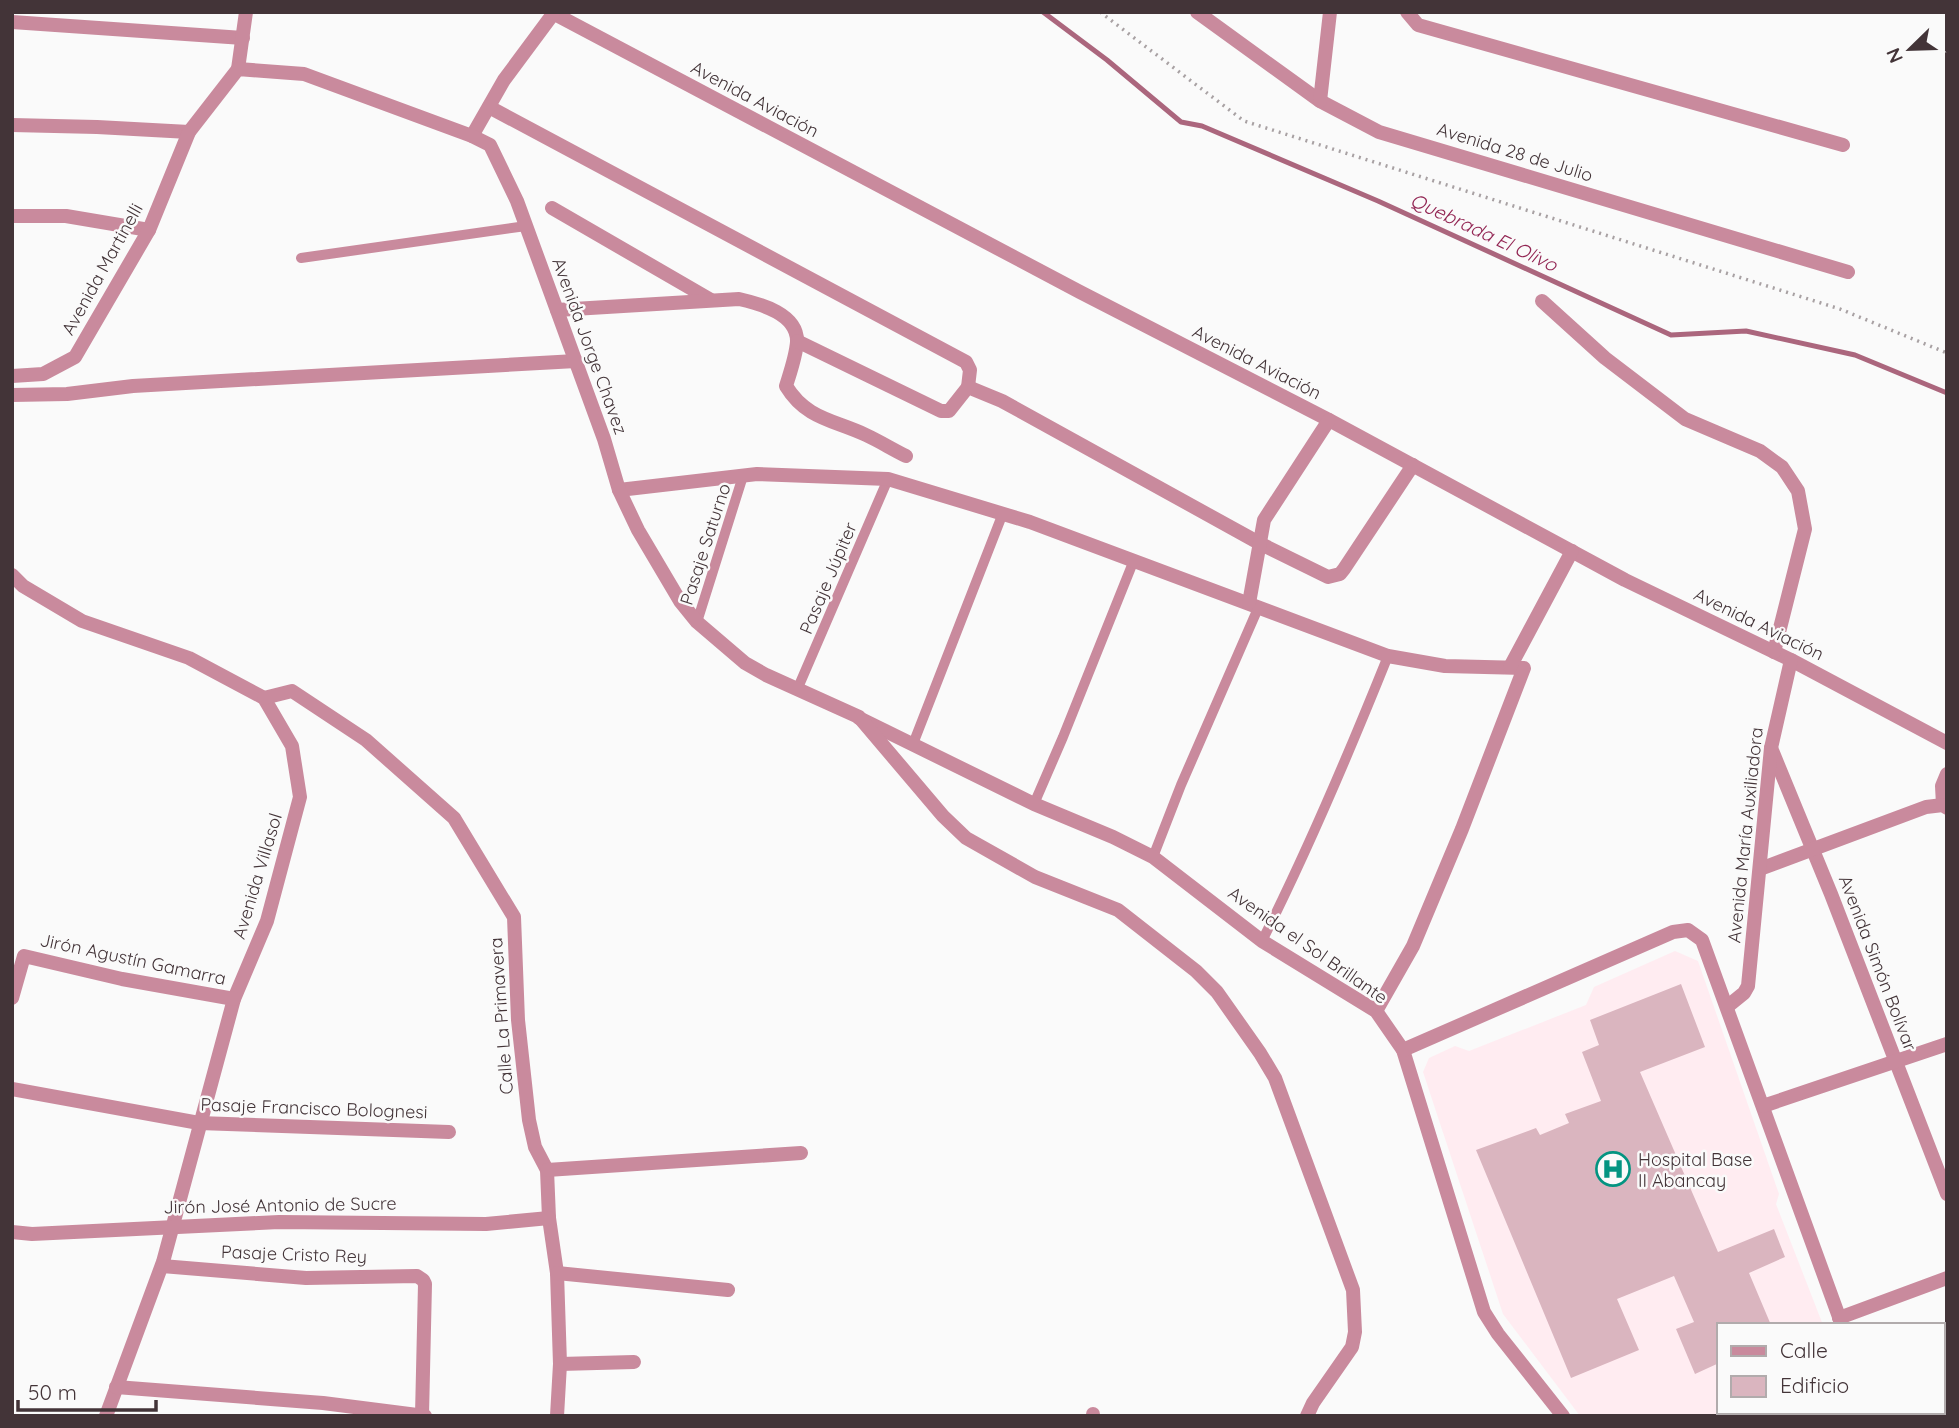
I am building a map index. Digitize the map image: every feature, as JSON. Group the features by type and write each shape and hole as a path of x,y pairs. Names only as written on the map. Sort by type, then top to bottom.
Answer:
{"street":[{"path":"238,69 246,12"},
{"name":"Avenida 28 de Julio","path":"1197,12 1320,101 1379,132 1848,272"},
{"path":"1320,101 1331,12"},
{"path":"1406,12 1418,25 1843,145"},
{"path":"472,136 504,80 552,13"},
{"name":"Avenida Aviación","path":"552,13 1080,292 1329,420 1625,580 1791,660 1947,744"},
{"path":"12,22 243,38"},
{"name":"Avenida Martinelli","path":"12,376 43,374 75,357 149,230 189,132 238,69"},
{"name":"Avenida Jorge Chavez","path":"238,69 304,74 490,145 517,201 604,439 619,490 638,530 680,601 697,622 745,663 859,718"},
{"path":"489,107 966,362 970,370 968,387 949,411 943,412 797,341"},
{"path":"12,125 189,132"},
{"path":"552,208 712,301"},
{"path":"12,216 66,216 149,230"},
{"path":"557,310 739,299 758,303 779,313 792,325 797,341 786,386 795,400 811,413 865,434 906,456"},
{"path":"1542,301 1605,358 1685,419 1760,451 1782,467 1798,491 1805,528 1774,652"},
{"path":"12,395 67,394 133,386 576,361"},
{"path":"968,387 1002,401 1261,544 1328,577 1340,573 1413,465"},
{"path":"1254,605 1264,520 1329,420"},
{"path":"619,490 757,474 888,479 1003,513 1388,656 1445,666 1524,668 1413,946 1376,1011"},
{"path":"1510,667 1572,551"},
{"path":"12,575 23,586 82,621 189,657 264,698"},
{"name":"Avenida María Auxiliadora","path":"1728,1006 1744,993 1748,986 1771,748 1791,660"},
{"name":"Calle La Primavera","path":"264,698 292,691 366,740 454,818 513,917 518,1020 529,1120 535,1147 547,1170 560,1364 557,1416"},
{"name":"Avenida Villasol","path":"106,1416 162,1266 234,999 267,921 300,797 292,746 264,698"},
{"path":"859,718 965,838 1035,877 1118,910 1196,971 1217,992 1260,1052 1275,1078 1353,1290 1355,1332 1352,1347 1307,1416"},
{"name":"Avenida el Sol Brillante","path":"859,718 1034,804 1153,857 1262,941 1376,1011 1403,1050 1484,1312 1498,1334 1563,1416"},
{"name":"Avenida Simón Bolívar","path":"1771,748 1813,848 1947,1194"},
{"path":"1760,869 1926,807 1945,806 1942,786 1947,774"},
{"name":"Avenida María Auxiliadora","path":"1403,1050 1673,932 1688,930 1702,940 1728,1006 1840,1321"},
{"name":"Jirón Agustín Gamarra","path":"12,998 24,956 122,979 234,999"},
{"path":"1763,1106 1947,1044"},
{"name":"Pasaje Francisco Bolognesi","path":"12,1089 199,1124 449,1132"},
{"path":"547,1170 801,1153"},
{"name":"Jirón José Antonio de Sucre","path":"12,1232 33,1234 173,1225 279,1222 486,1224 549,1217"},
{"name":"Pasaje Cristo Rey","path":"162,1266 306,1278 417,1276 425,1284 423,1416"},
{"path":"556,1273 728,1290"},
{"path":"1840,1321 1947,1278"},
{"path":"560,1364 634,1362"},
{"path":"117,1387 322,1409 423,1416"}],"lane":[{"path":"300,258 526,226"},
{"name":"Pasaje Saturno","path":"697,622 743,476"},
{"name":"Pasaje Júpiter","path":"797,690 888,479"},
{"path":"913,744 1003,513"},
{"path":"1034,804 1134,560"},
{"path":"1153,857 1254,605"},
{"path":"1262,941 1336,783 1388,656"}],"path":[{"path":"1100,12 1244,121 1840,309 1947,353"}],"shaded area":[{"name":"Hospital Base II Abancay","path":"1675,951 1698,961 1779,1194 1776,1204 1822,1323 1717,1323 1717,1414 1857,1416 1580,1416 1503,1314 1423,1072 1429,1058 1455,1046 1469,1051 1586,1005 1594,987"}],"building":[{"path":"1681,984 1705,1047 1640,1072 1718,1252 1774,1229 1785,1257 1749,1273 1770,1323 1717,1323 1717,1364 1695,1374 1676,1329 1694,1322 1674,1276 1617,1299 1639,1350 1571,1378 1476,1150 1536,1128 1540,1135 1569,1123 1565,1114 1601,1101 1582,1052 1599,1045 1590,1020"}],"waterway":[{"name":"Quebrada El Olivo","path":"1043,12 1107,60 1181,122 1202,126 1378,201 1671,335 1746,331 1855,355 1947,393"}],"place":[{"name":"Hospital Base II Abancay","path":"1613,1169"}]}
